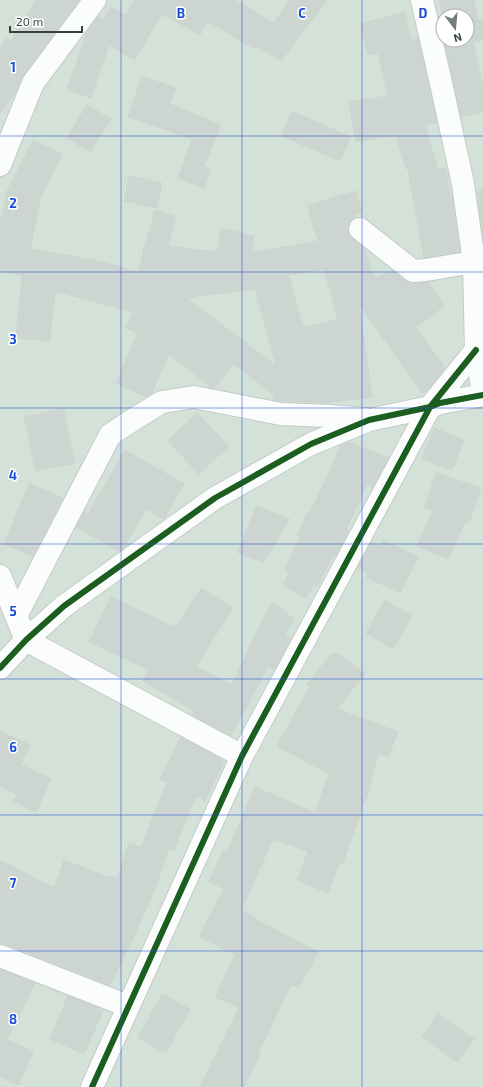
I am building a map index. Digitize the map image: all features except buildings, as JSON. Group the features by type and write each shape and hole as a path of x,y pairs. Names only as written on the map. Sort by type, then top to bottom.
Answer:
{"street":[{"path":"0,165 33,83 95,0"},
{"path":"422,0 462,184 474,262 476,350 483,392"},
{"path":"360,229 412,271 474,262"},
{"path":"92,1087 242,756 430,407 476,350"},
{"path":"0,668 26,640 64,606 214,498 311,444 368,420 430,407 440,403 483,395"},
{"path":"16,616 110,435 162,402 194,397 281,414 329,416 368,420"},
{"path":"0,576 26,640 242,756"},
{"path":"0,956 128,1006"}],"shaded area":[{"path":"0,0 483,0 483,1087 0,1087"}],"cycle path":[{"path":"92,1087 242,756 430,407 476,350"},
{"path":"0,668 26,640 64,606 215,498 311,444 369,420 430,407 440,403 483,395"}]}
